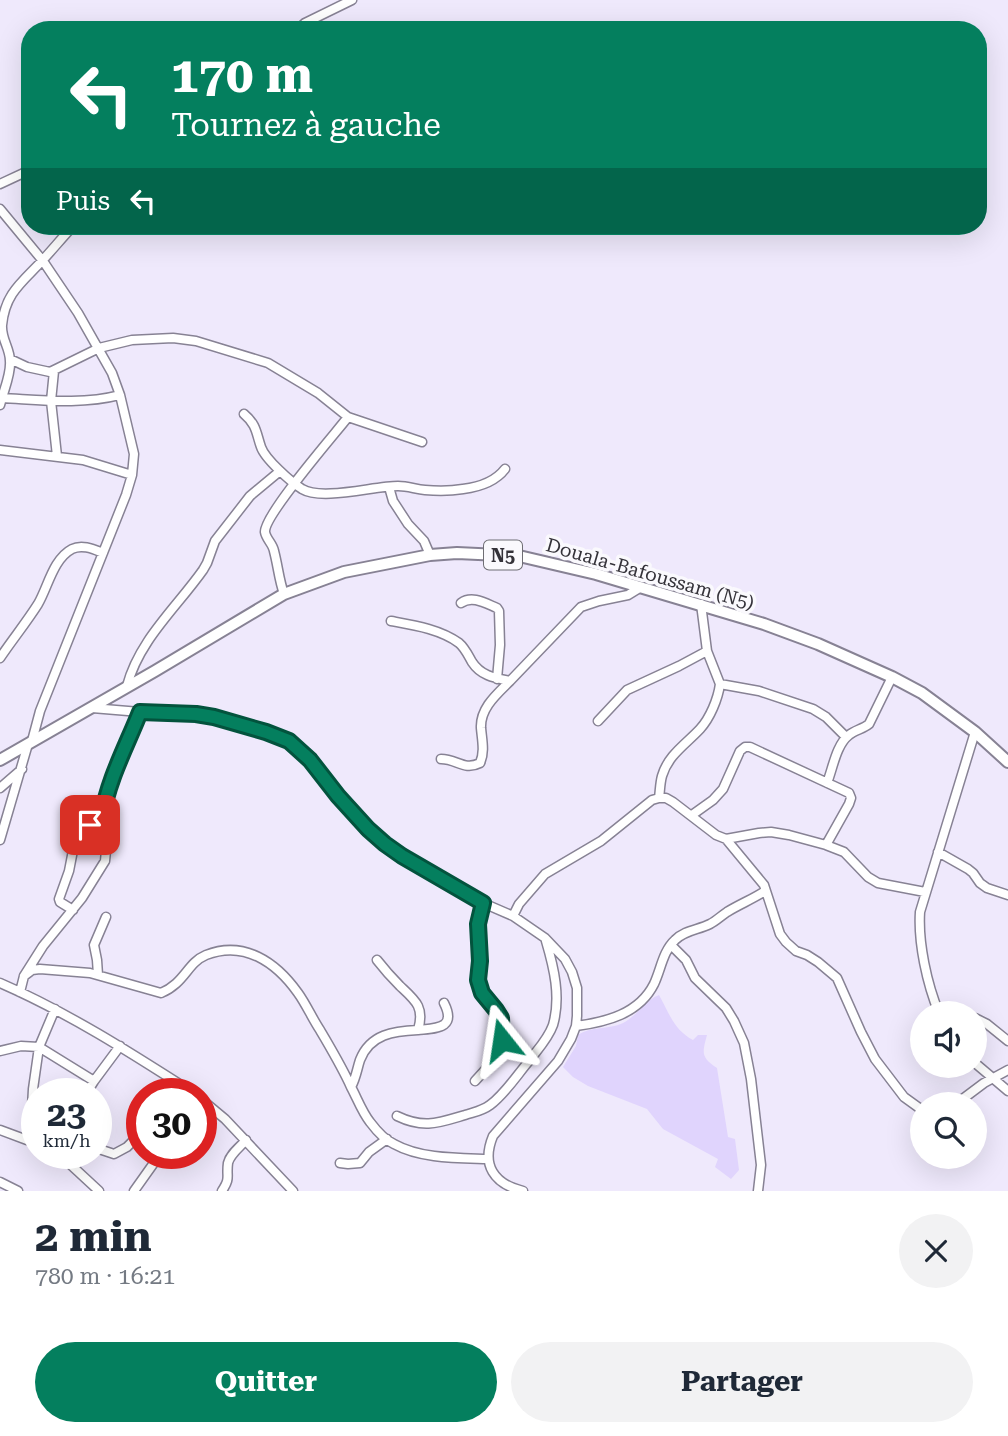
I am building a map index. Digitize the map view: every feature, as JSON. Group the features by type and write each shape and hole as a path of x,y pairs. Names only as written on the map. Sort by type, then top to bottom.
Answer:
{"highway":[{"name":"Douala-Bafoussam (N5)","path":"0,760 284,594 344,572 457,552 519,556 596,574 701,604 818,644 892,677 931,700 975,732 1008,762"}],"street":[{"path":"309,21 352,0"},
{"path":"0,184 21,174"},
{"path":"0,209 21,234"},
{"path":"0,839 40,711 126,495 134,454 112,373 78,313 43,261 22,235"},
{"path":"65,235 15,288 7,305 1,323 10,365 1,402 78,402 120,395"},
{"path":"10,359 32,369 47,372 99,348 132,340 173,338 196,341 268,363 318,393 348,417 422,442"},
{"path":"54,371 51,401 57,456"},
{"path":"244,414 255,426 261,449 279,471 294,484 318,494 407,486 425,490 463,489 495,480 505,469"},
{"path":"284,594 276,569 274,549 265,528 294,484 348,417"},
{"path":"0,450 83,460 132,474"},
{"path":"127,686 139,658 170,611 203,570 215,541 250,496 279,471"},
{"path":"389,487 393,501 408,524 424,541 430,555"},
{"path":"0,658 37,605 65,554 83,547 103,552"},
{"path":"441,759 467,766 480,763 483,757 483,714 493,699 582,607 628,595 641,587"},
{"path":"461,603 472,599 499,611 498,678"},
{"path":"659,798 666,766 700,728 717,698 720,684 707,651 701,604"},
{"path":"390,621 430,629 448,637 460,644 477,668 488,676 510,681"},
{"path":"598,721 627,690 679,667 707,651"},
{"path":"827,783 842,743 846,737 869,724 892,677"},
{"path":"720,684 759,691 813,709 846,737"},
{"path":"89,708 196,714 266,732 289,741 310,760 338,796 385,844 483,903 513,916 545,938 565,959 572,972 577,996 576,1026 571,1039 558,1061 493,1136 488,1151 488,1159 496,1177 504,1184 523,1191"},
{"path":"20,992 24,976 43,946 73,910 104,861 107,840 102,817 105,800 140,712"},
{"path":"936,1001 920,933 920,912 975,732"},
{"path":"692,815 723,789 738,755 745,747 750,747 849,793 849,804 825,845"},
{"path":"0,788 22,769"},
{"path":"513,916 519,904 545,874 601,841 652,800 659,798 673,802 716,835 726,839 760,878 780,934 796,951 818,962 837,978 860,1032 875,1059 893,1085 910,1101"},
{"path":"73,910 59,899 69,871 73,844 84,828 102,817"},
{"path":"726,839 771,832 789,835 844,852 878,883 925,892"},
{"path":"938,852 968,869 987,888 1008,895"},
{"path":"576,1026 613,1019 636,1005 649,992 671,945 681,935 709,925 728,911 765,891"},
{"path":"475,1081 496,1058 502,1040 501,1018 482,993 478,980 478,924 483,903"},
{"path":"98,975 94,945 106,916"},
{"path":"397,1116 422,1124 441,1123 484,1109 504,1092 546,1040 554,1023 554,967 545,938"},
{"path":"671,945 686,960 695,978 726,1008 744,1044 761,1165 758,1191"},
{"path":"24,976 32,970 90,973 161,993 172,989 198,959 207,955 235,949 259,956 287,978 298,993 340,1062 368,1120 387,1139 395,1145 424,1154 488,1159"},
{"path":"377,960 417,1003 421,1011 418,1030"},
{"path":"0,983 55,1009 170,1078"},
{"path":"351,1087 364,1051 370,1043 389,1033 432,1030 442,1026 448,1013 444,1003"},
{"path":"35,1078 39,1047 55,1009"},
{"path":"987,1024 1008,1041"},
{"path":"0,1051 21,1046 39,1047 88,1078"},
{"path":"95,1078 120,1046"},
{"path":"971,1092 1008,1070"},
{"path":"987,1073 1008,1091"},
{"path":"217,1112 293,1191"},
{"path":"0,1130 21,1138"},
{"path":"340,1163 360,1163 369,1152 387,1139"},
{"path":"222,1191 229,1179 228,1163 231,1155 246,1140"},
{"path":"75,1169 99,1191"},
{"path":"134,1191 150,1169"},
{"path":"0,1182 18,1191"}],"shaded area":[{"path":"659,995 673,1021 686,1036 693,1040 698,1035 707,1035 704,1055 717,1068 728,1137 735,1139 739,1170 731,1179 715,1167 718,1159 663,1129 647,1109 588,1086 563,1067 576,1046 578,1035 588,1030 623,1023"}],"route":[{"path":"90,825 102,817 111,781 140,712 214,717 289,741 310,760 338,796 385,844 483,903 478,924 478,980 482,993 501,1018 502,1040"}]}
